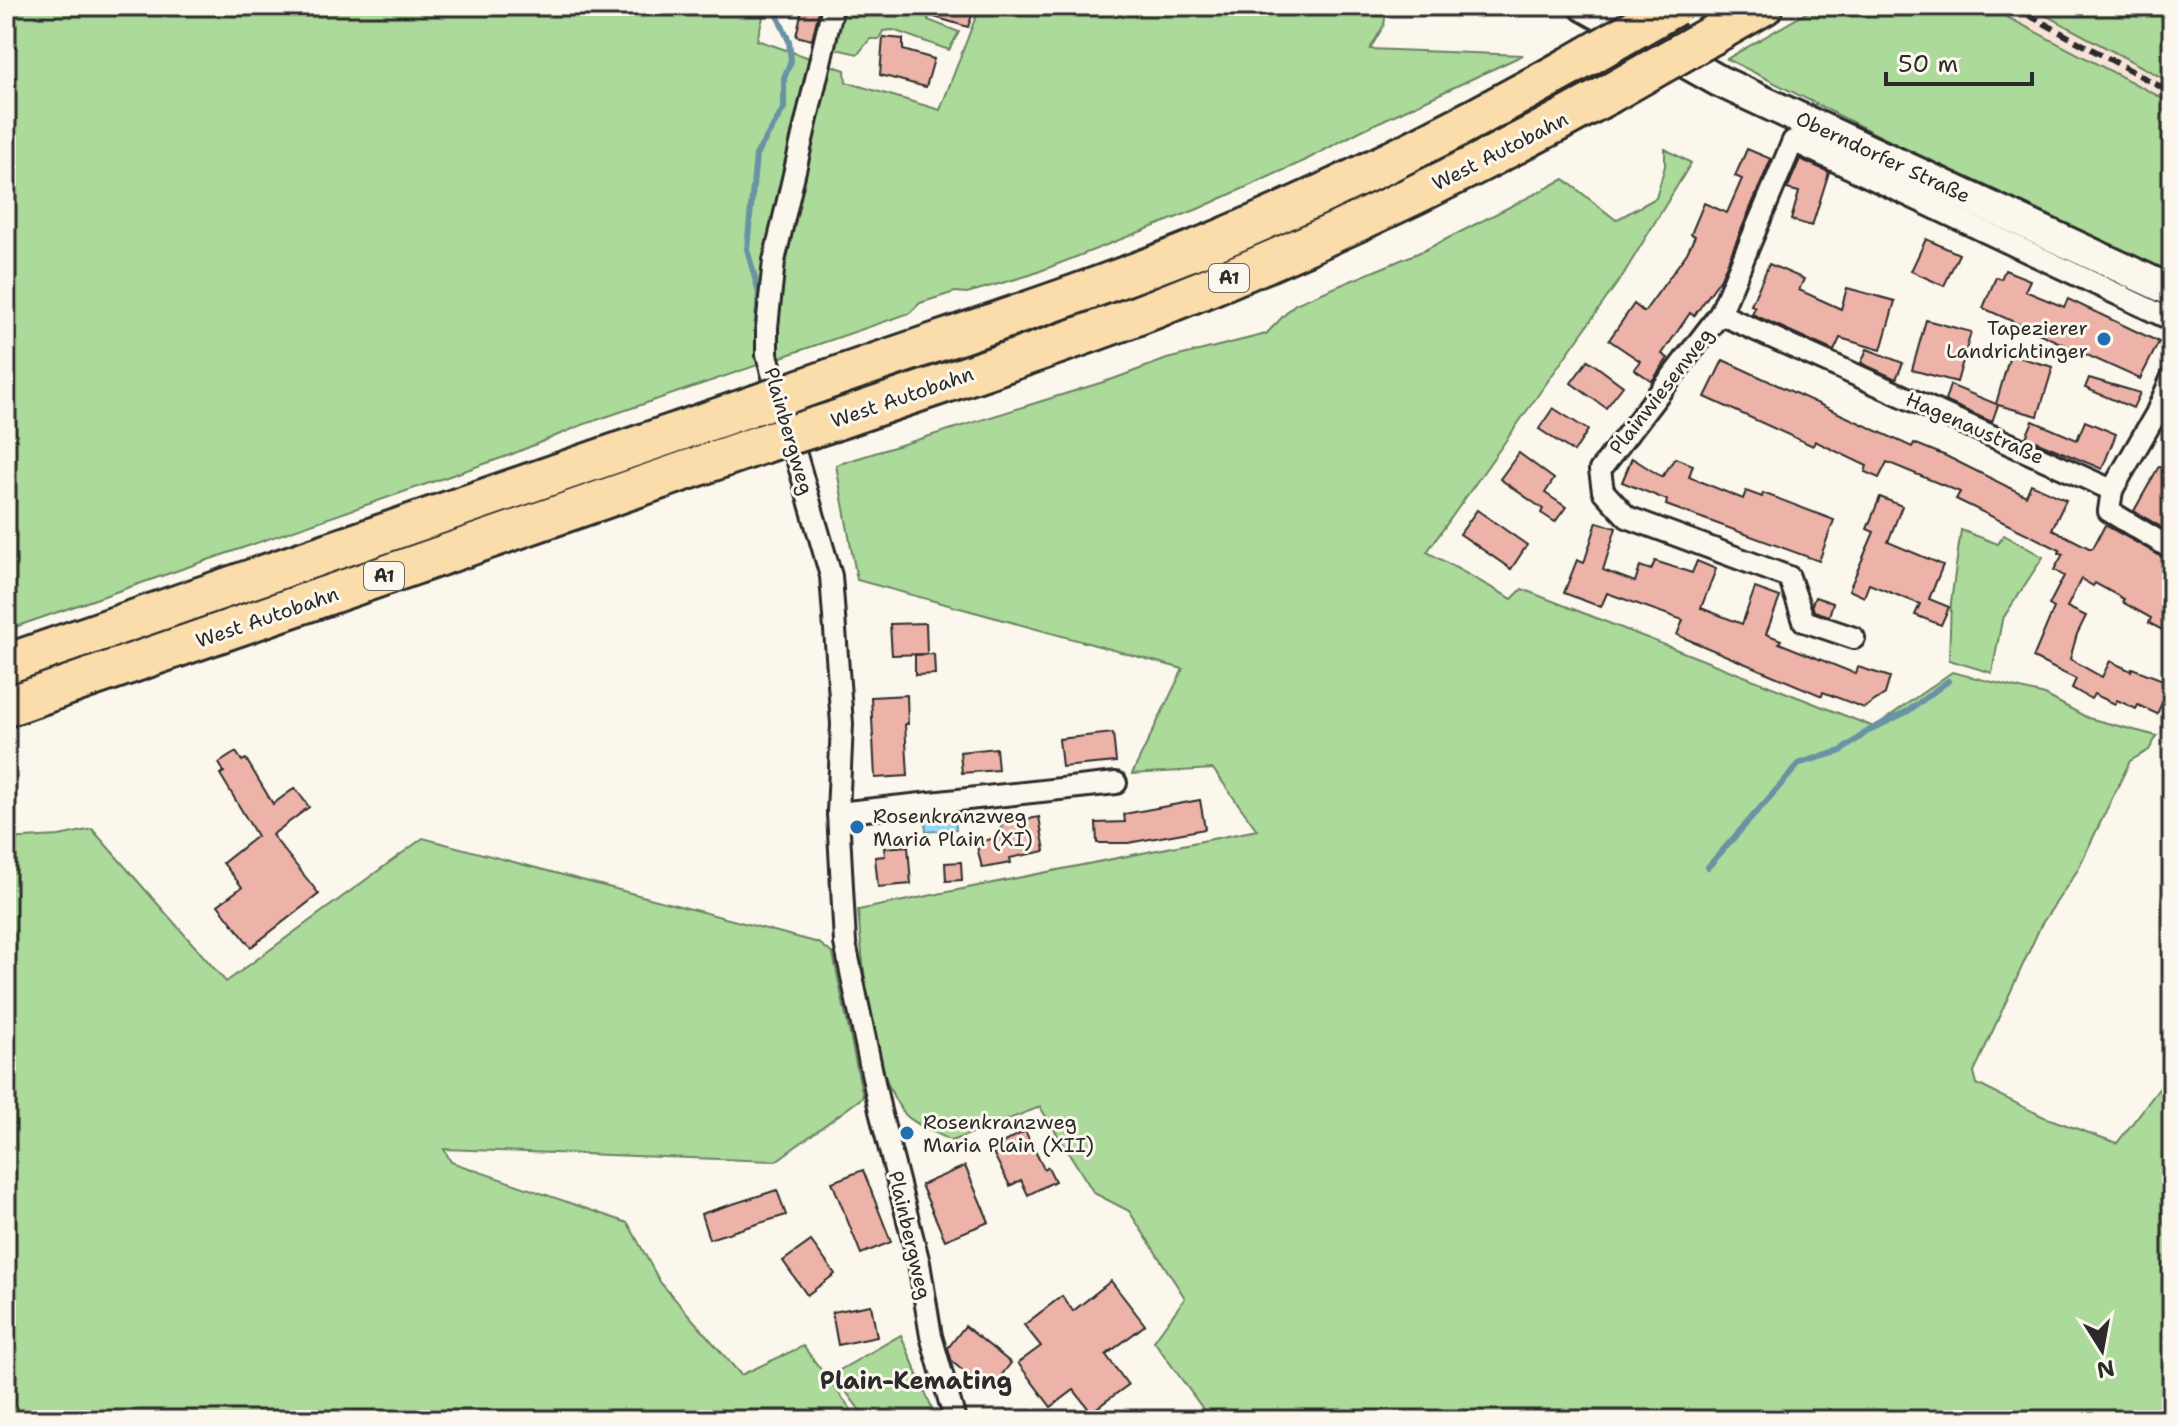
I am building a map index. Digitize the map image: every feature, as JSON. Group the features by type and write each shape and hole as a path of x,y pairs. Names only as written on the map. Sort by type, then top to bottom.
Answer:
{"highway":[{"name":"West Autobahn","path":"6,664 755,405 1216,241 1418,150 1675,6"},
{"name":"West Autobahn","path":"6,707 1151,310 1253,268 1439,183 1607,95 1763,6"}],"main road":[{"name":"Oberndorfer Straße","path":"1592,9 1719,81 2172,291"}],"street":[{"name":"Plainbergweg","path":"833,6 774,261 767,355 831,576 842,724 838,813 845,943 880,1111 919,1263 931,1336 955,1420"},
{"name":"Plainwiesenweg","path":"1793,141 1720,314 1600,470 1603,491 1627,517 1789,577 1804,621 1854,638"},
{"name":"Oberndorfer Straße","path":"1793,141 2172,320"},
{"name":"Hagenaustraße","path":"1720,314 2112,490"},
{"path":"2172,377 2156,414 2112,490 2109,511 2172,549"},
{"path":"838,813 1116,783"}],"shaded area":[{"path":"1986,6 2033,6 2172,83 2172,103"}],"green space":[{"path":"6,6 766,6 757,40 845,70 846,82 940,110 980,6 1387,6 1384,25 1370,49 1523,55 1198,209 1030,275 920,303 910,313 582,425 510,455 6,630"},
{"path":"845,6 888,6 912,13 914,6 933,6 928,20 959,32 949,50 893,30 883,31 879,39 870,39 858,54 831,48"},
{"path":"1818,6 1986,6 2172,103 2172,283 1727,59"},
{"path":"2033,6 2172,6 2172,83 2043,14"},
{"path":"1665,149 1691,163 1623,275 1427,552 1512,599 1522,589 1874,727 1952,672 2045,695 2088,718 2157,736 2149,750 2130,761 2077,871 2041,925 1974,1072 1977,1084 2044,1117 2117,1143 2172,1072 2172,1420 1295,1420 1290,1417 1283,1420 1211,1420 1154,1341 1185,1298 1129,1211 1094,1193 1040,1107 952,1141 908,1117 893,1095 870,1016 858,910 1257,830 1213,769 1132,774 1183,669 857,580 836,465 1113,379 1167,359 1266,334 1295,304 1425,250 1564,179 1616,220 1656,198 1665,166"},
{"path":"1961,530 1998,544 2004,535 2043,557 2002,620 1992,673 1949,660 1951,602"},
{"path":"92,829 226,982 423,838 819,943 833,954 863,1097 776,1161 444,1149 451,1162 628,1223 660,1282 741,1375 803,1346 859,1420 6,1420 6,839 59,836"},
{"path":"901,1335 937,1420 867,1420 833,1374"}],"water":[{"path":"955,815 956,829 926,832 925,818"}],"building":[{"path":"803,6 820,6 812,40 796,36"},
{"path":"912,6 975,6 968,27 911,10"},
{"path":"883,37 903,39 903,50 934,59 926,87 880,75"},
{"path":"1747,149 1771,159 1721,278 1694,316 1690,313 1662,354 1668,358 1652,381 1634,369 1640,361 1609,340 1634,304 1644,312 1687,253 1704,203 1727,213 1742,179 1735,176"},
{"path":"1800,159 1829,172 1812,226 1791,220 1799,192 1787,189"},
{"path":"1926,239 1959,254 1944,286 1911,271"},
{"path":"1769,264 1804,279 1799,290 1841,309 1847,288 1895,301 1881,350 1840,338 1834,351 1752,314 1755,307 1751,305"},
{"path":"2005,270 2030,280 2025,291 2064,307 2068,299 2159,342 2140,379 1983,308 1996,277 2001,279"},
{"path":"1926,320 1971,332 1957,382 1912,370"},
{"path":"1867,349 1903,363 1896,379 1861,363"},
{"path":"2010,355 2053,367 2038,416 1998,405 1992,422 1945,401 1950,385 1996,404"},
{"path":"1588,360 1623,386 1606,408 1571,383"},
{"path":"1723,360 1912,447 1914,443 1946,456 2026,496 2031,484 2066,500 2052,529 2089,548 2093,548 2105,525 2172,562 2172,635 2149,623 2151,618 2122,602 2124,599 2081,579 2067,607 2086,616 2070,659 2102,677 2110,661 2171,683 2157,714 2117,700 2115,704 2094,694 2091,699 2072,688 2076,679 2033,658 2054,608 2049,605 2064,576 2054,570 2063,554 2059,553 2060,550 1956,499 1960,492 1887,462 1879,478 1865,472 1867,466 1815,441 1813,446 1705,397"},
{"path":"2089,378 2140,393 2133,408 2085,388"},
{"path":"1553,408 1588,430 1574,452 1539,429"},
{"path":"2033,421 2077,440 2085,421 2116,434 2102,469 2026,437"},
{"path":"1519,453 1554,479 1545,493 1566,507 1555,522 1541,513 1543,509 1500,479"},
{"path":"1632,458 1662,477 1675,458 1693,465 1689,477 1743,499 1746,491 1762,497 1763,493 1834,520 1819,561 1666,505 1667,500 1622,482"},
{"path":"2159,466 2172,473 2172,524 2168,531 2134,511"},
{"path":"1880,497 1902,506 1888,542 1943,565 1929,599 1949,607 1941,625 1915,615 1920,604 1869,584 1864,597 1849,590 1874,532 1867,529"},
{"path":"1477,510 1527,545 1511,569 1460,534"},
{"path":"1597,522 1616,528 1603,570 1635,582 1640,566 1651,570 1655,561 1692,573 1697,561 1716,569 1701,608 1742,624 1755,588 1780,597 1766,634 1781,640 1779,643 1856,674 1858,667 1890,677 1885,694 1864,708 1823,692 1822,696 1677,635 1683,620 1607,593 1601,607 1564,593 1577,560 1584,563"},
{"path":"1815,597 1833,603 1829,616 1814,611 1812,604"},
{"path":"926,623 927,654 892,655 890,624"},
{"path":"934,654 935,674 915,675 915,655"},
{"path":"907,695 908,776 875,778 871,697"},
{"path":"1113,733 1116,762 1062,767 1059,739"},
{"path":"996,748 998,770 962,773 960,752"},
{"path":"236,752 242,761 246,759 273,804 295,788 309,807 272,835 319,894 251,947 218,905 242,887 223,863 257,836 220,774 224,772 219,763"},
{"path":"1200,800 1205,829 1128,843 1097,843 1096,823 1125,822 1124,814"},
{"path":"1039,817 1045,851 1010,858 1011,863 982,868 976,842 1003,837 1000,825"},
{"path":"908,846 911,884 878,887 875,857 885,856 884,848"},
{"path":"961,862 962,880 946,881 945,863"},
{"path":"1025,1131 1044,1169 1048,1167 1055,1181 1028,1195 1021,1180 1010,1186 991,1149"},
{"path":"965,1166 989,1222 945,1240 921,1185"},
{"path":"863,1170 891,1242 861,1254 832,1182"},
{"path":"777,1190 786,1215 709,1239 701,1214"},
{"path":"811,1241 835,1274 807,1295 783,1261"},
{"path":"1111,1281 1145,1325 1106,1355 1128,1385 1091,1412 1074,1390 1051,1407 1018,1363 1041,1346 1024,1325 1062,1296 1073,1311"},
{"path":"871,1305 877,1337 838,1345 832,1312"},
{"path":"965,1326 1011,1363 989,1391 952,1362 948,1348"}],"waterway":[{"path":"756,330 759,293 747,249 756,155 784,108 784,78 791,61 789,41 776,6"},
{"path":"1708,867 1800,763 1841,751 1868,731 1908,711 1948,681"}],"railway":[{"path":"2012,6 2172,93"}],"place":[{"name":"Tapezierer Landrichtinger","path":"2104,339"},
{"name":"Rosenkranzweg Maria Plain (XI)","path":"857,827"},
{"name":"Rosenkranzweg Maria Plain (XII)","path":"907,1133"}],"district":[{"name":"Plain-Kemating","path":"916,1381"}]}
